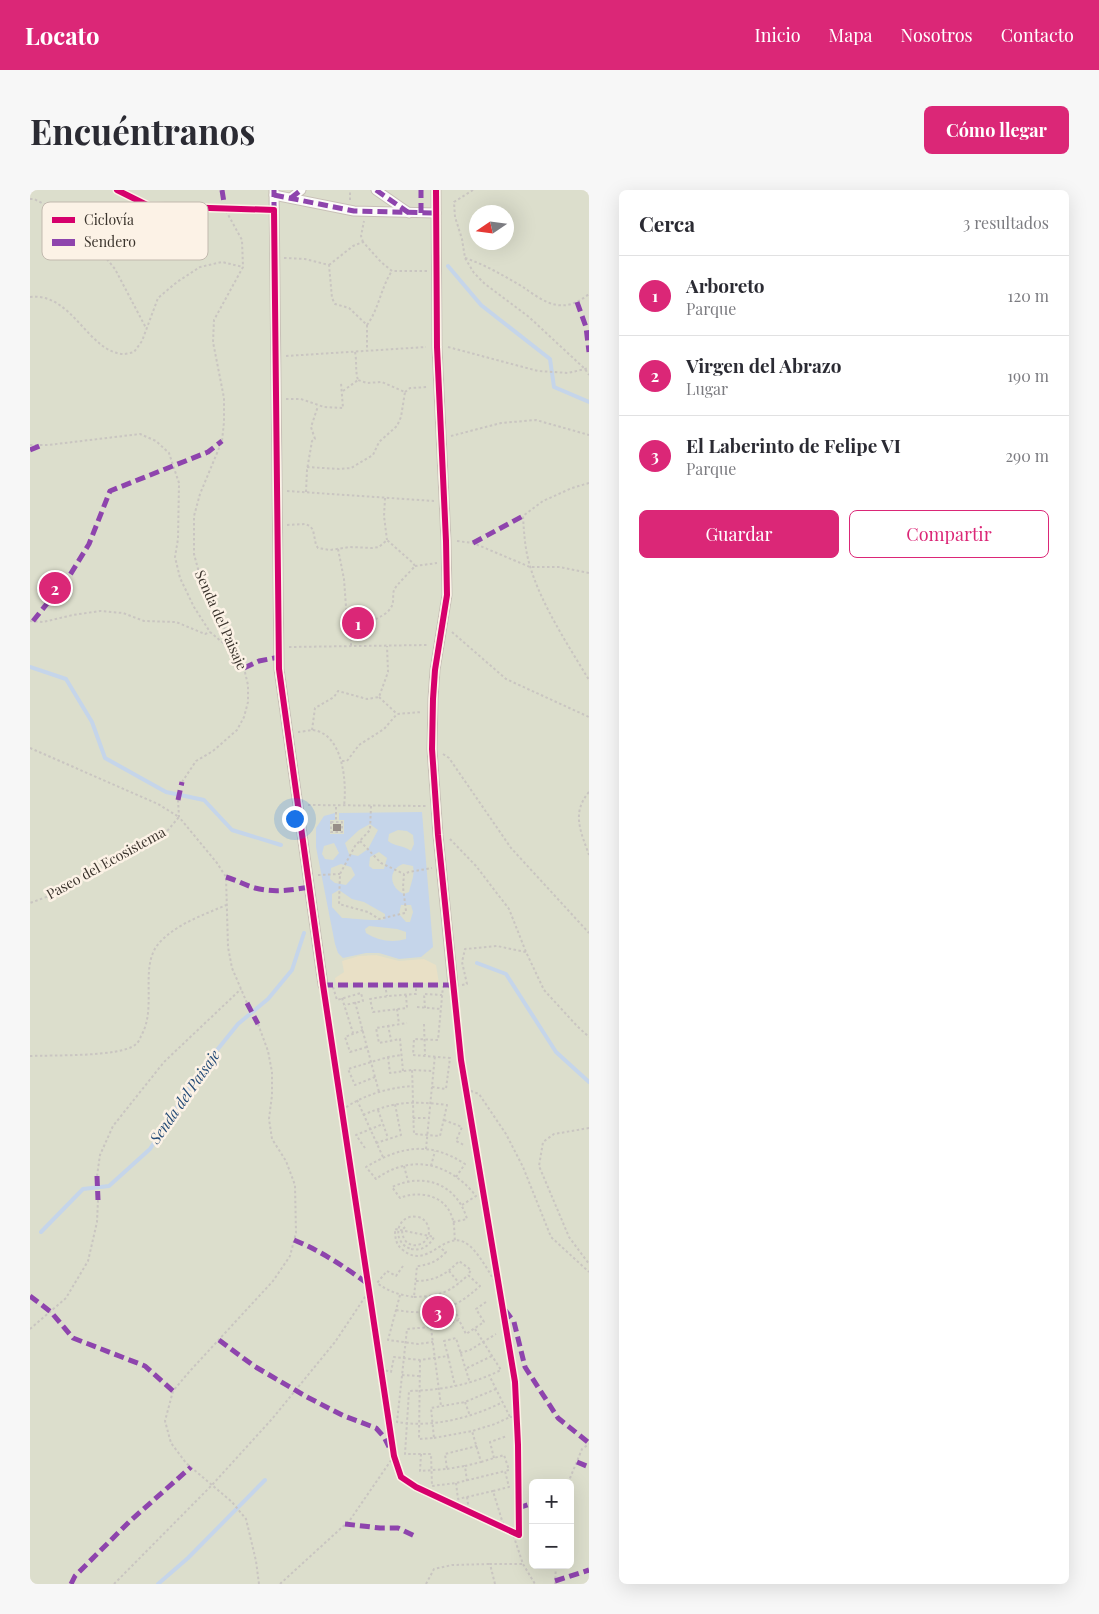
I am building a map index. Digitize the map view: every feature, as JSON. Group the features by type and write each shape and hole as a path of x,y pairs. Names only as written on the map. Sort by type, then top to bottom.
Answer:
{"street":[{"path":"291,198 301,190"},
{"path":"376,190 409,213"},
{"path":"436,190 437,347 447,595 433,699 432,748 438,835 453,986"},
{"path":"328,985 298,805 279,669 274,192 291,198 354,211 436,213"}],"path":[{"path":"473,190 454,202 465,258 474,273 485,284 529,317 585,369 589,375"},
{"path":"30,199 42,203"},
{"path":"215,208 235,209"},
{"path":"436,213 458,217"},
{"path":"364,220 361,236 362,242 381,262 392,271 422,271"},
{"path":"280,258 304,259 329,265 333,264 353,246 362,242"},
{"path":"465,258 485,265 545,300 558,305 572,304 589,294"},
{"path":"108,260 115,269 146,328"},
{"path":"30,297 40,296 57,302 102,345 113,352 123,354 134,352 142,340 158,298 177,282 200,267 222,262 242,267"},
{"path":"329,265 332,298 335,304 349,308 364,323 368,324"},
{"path":"367,351 368,324 392,271"},
{"path":"275,356 452,346 538,371 568,373 589,368"},
{"path":"356,352 358,380"},
{"path":"358,380 367,383 382,382 405,392"},
{"path":"343,391 358,380"},
{"path":"284,399 301,399 318,406 343,408 341,383"},
{"path":"307,469 351,468 373,455 380,442 397,426 401,417 405,392 410,388 424,387"},
{"path":"306,492 308,460 312,441 315,439 311,427 318,406"},
{"path":"441,438 502,423 536,420 589,434"},
{"path":"30,445 48,445 140,434 156,441 169,453 179,483 178,538 175,557 180,578 194,607 210,632 236,654"},
{"path":"589,483 572,488 543,501 523,516 525,545 530,567 542,597 589,680"},
{"path":"277,490 444,502"},
{"path":"385,499 384,516 388,540 415,565 436,563"},
{"path":"285,526 305,524 310,526 318,548 330,550 350,547 372,548 388,540"},
{"path":"446,541 473,543 530,567 560,567 589,573"},
{"path":"338,549 344,579 347,621 351,626 351,646"},
{"path":"351,626 357,626 374,620 390,610 394,601 394,589 415,565"},
{"path":"30,621 43,622 100,611 123,613 144,621 176,622 205,634 210,632"},
{"path":"442,624 506,679 589,717"},
{"path":"278,647 439,645"},
{"path":"379,696 388,677 387,646"},
{"path":"312,729 317,707 334,698 338,691 366,699 379,696"},
{"path":"379,696 397,714"},
{"path":"342,761 347,762 359,744 384,729 397,714 420,712"},
{"path":"297,733 312,729 330,738 342,761 344,806"},
{"path":"30,748 158,804 179,817 217,863 226,877 228,947 232,968 247,1004"},
{"path":"432,748 449,758 510,848 589,933"},
{"path":"589,792 582,800 578,822 589,855"},
{"path":"178,800 179,817"},
{"path":"298,805 436,806"},
{"path":"336,806 336,822"},
{"path":"371,806 370,830 355,846 340,874 339,904 368,912 380,919 406,912 403,887 404,874"},
{"path":"331,822 336,822 342,822 342,832 331,832 331,822"},
{"path":"438,835 450,839 476,866 509,910 544,990 589,1037"},
{"path":"360,841 377,860 404,874 430,868"},
{"path":"318,875 340,874"},
{"path":"30,1056 121,1051 136,1045 146,1029 150,1013 149,972 153,952 160,942 179,926 226,904"},
{"path":"453,986 467,984 462,962 465,949 497,946 526,952"},
{"path":"328,985 337,1000 361,993 363,1001 345,1006"},
{"path":"385,985 387,996"},
{"path":"406,995 407,1008 373,1012 370,999 387,996 416,994 416,985"},
{"path":"432,1087 446,1089 450,1058 435,1055 413,1055 414,1039 438,1040 443,985"},
{"path":"97,1176 100,1155 113,1126 164,1062 241,989"},
{"path":"425,1008 424,994 442,995"},
{"path":"342,998 353,1033"},
{"path":"355,1002 380,1092"},
{"path":"417,1007 441,1009"},
{"path":"397,1008 399,1024"},
{"path":"403,1071 400,1039 379,1043 376,1028 407,1023"},
{"path":"258,1024 268,1052 272,1072 269,1118 272,1139 286,1161 295,1185 296,1233 290,1256 273,1281 173,1391 165,1421 171,1443 186,1463 232,1502 246,1519 256,1561 259,1584"},
{"path":"424,1024 425,1055"},
{"path":"388,1025 392,1040"},
{"path":"363,1030 345,1037 350,1052 367,1047"},
{"path":"375,1077 355,1084 348,1069 388,1057 402,1055"},
{"path":"426,1150 435,1055"},
{"path":"388,1057 390,1073 412,1070 433,1071"},
{"path":"364,1115 395,1104 413,1102 447,1105 440,1136 414,1134 413,1102 412,1086 412,1070"},
{"path":"342,1110 357,1100 380,1092 412,1086"},
{"path":"466,1089 479,1094 506,1134 523,1166 551,1237 589,1272"},
{"path":"357,1100 383,1158"},
{"path":"376,1143 401,1135 395,1104"},
{"path":"378,1109 388,1138"},
{"path":"413,1118 429,1118"},
{"path":"444,1120 462,1127 456,1141 464,1145"},
{"path":"365,1148 356,1135 383,1124"},
{"path":"589,1128 554,1134 543,1142 539,1166 569,1237 589,1264"},
{"path":"456,1177 466,1164 435,1151 408,1150 388,1154 366,1167 376,1179 384,1173 404,1166 423,1164 451,1173 476,1196 462,1204"},
{"path":"431,1166 435,1151"},
{"path":"404,1166 408,1181"},
{"path":"453,1222 467,1219 462,1204 451,1192 440,1185 430,1181 408,1181 392,1187 400,1198 423,1194 441,1202 448,1209 453,1222 455,1241"},
{"path":"30,1330 66,1298 88,1261 97,1222 98,1200"},
{"path":"405,1227 402,1230 404,1240 408,1244 417,1246 425,1242 428,1237 429,1232 428,1226 426,1221 417,1216 410,1217 402,1222 398,1229 398,1237 401,1243 410,1249 423,1248 434,1237 395,1230 398,1246 410,1255 420,1256 455,1241 462,1241 474,1249 499,1288"},
{"path":"414,1298 417,1266 423,1266 439,1259 446,1252 439,1247"},
{"path":"403,1266 396,1276 386,1271 377,1283 387,1290 414,1298 439,1294 453,1288 471,1270 458,1261 449,1271 427,1281 416,1281"},
{"path":"449,1271 459,1283"},
{"path":"396,1310 426,1313 452,1306 469,1296 480,1286 468,1275"},
{"path":"114,1584 212,1485 272,1420 336,1342 369,1291"},
{"path":"439,1294 443,1309"},
{"path":"400,1295 388,1340 405,1343 433,1342"},
{"path":"452,1306 466,1334 484,1322 476,1309 486,1302"},
{"path":"459,1320 432,1328 407,1328 397,1422 407,1424 433,1422 470,1416 503,1402"},
{"path":"432,1328 441,1406"},
{"path":"421,1454 420,1470 432,1470 447,1469 465,1466 504,1455 509,1470 468,1481 432,1486 432,1470 431,1454 421,1454 405,1454 409,1391 439,1390 455,1387 501,1370 475,1329"},
{"path":"460,1353 470,1350 496,1334"},
{"path":"455,1387 444,1341 456,1338 470,1383"},
{"path":"381,1369 392,1372 394,1357 420,1360 448,1356"},
{"path":"466,1369 492,1356"},
{"path":"420,1360 420,1439 472,1431 510,1417 516,1417"},
{"path":"402,1375 420,1376"},
{"path":"489,1376 510,1417"},
{"path":"434,1438 431,1408 465,1402 496,1389"},
{"path":"465,1402 470,1416"},
{"path":"472,1431 481,1462"},
{"path":"494,1458 490,1442 507,1436"},
{"path":"570,1479 582,1449 589,1444"},
{"path":"447,1469 445,1454 477,1446"},
{"path":"280,1584 350,1520 394,1456"},
{"path":"465,1466 468,1481"},
{"path":"456,1483 458,1499 509,1487 504,1471"},
{"path":"493,1491 504,1527"},
{"path":"467,1497 469,1511"},
{"path":"512,1531 523,1564 535,1584"},
{"path":"490,1564 495,1584"},
{"path":"426,1584 434,1569 452,1565 523,1564"},
{"path":"555,1584 556,1569"}],"green space":[{"path":"30,190 589,190 589,1584 30,1584"}],"sand":[{"path":"376,955 399,961 424,959 436,965 439,983 336,983 335,978 344,972 342,961 359,956"}],"water":[{"path":"422,812 433,947 421,957 399,959 379,953 366,953 343,958 338,953 316,847 316,828 324,816 335,813 335,820 330,820 330,834 344,834 344,820 339,820 339,813","holes":["370,824 378,830 368,849 358,856 349,854 345,843 359,830","398,830 407,831 413,835 414,844 411,851 388,841 389,834","334,843 339,853 333,860 325,859 322,854 324,846","379,852 387,858 384,869 373,869 369,866 370,857","341,864 351,867 355,875 346,885 335,883 330,879 331,868","403,864 413,866 413,876 409,892 404,894 396,888 392,879 394,870","339,890 352,899 364,902 385,914 385,919 342,918 332,907 332,894","401,905 411,905 413,912 410,922 406,922 399,914","369,926 397,929 406,932 406,939 396,941 371,936 366,933 365,929"]}],"building":[{"path":"333,824 341,824 341,831 333,831"}],"waterway":[{"path":"448,266 481,305 550,359 554,387 589,402"},
{"path":"30,667 66,679 92,722 105,758 166,792 204,800 232,830 281,845"},
{"name":"Senda del Paisaje","path":"41,1232 83,1189 109,1186 150,1149 201,1070 238,1024 268,999 292,970 304,933"},
{"path":"477,963 506,974 556,1052 589,1082"},
{"path":"158,1584 188,1558 265,1480"}],"marked path":[{"path":"222,190 225,209"},
{"path":"274,190 274,212"},
{"path":"291,198 301,190"},
{"path":"376,190 409,213"},
{"path":"421,190 421,213"},
{"path":"274,195 354,211 436,213"},
{"path":"577,302 586,327 589,352"},
{"path":"33,621 70,575 89,544 110,491 208,452 222,441"},
{"path":"30,450 42,445"},
{"path":"473,543 523,516"},
{"path":"244,668 259,661 279,657"},
{"path":"178,800 182,782"},
{"path":"226,877 255,888 276,891 310,887"},
{"path":"323,985 453,985"},
{"path":"247,1003 258,1024"},
{"path":"97,1176 98,1200"},
{"path":"294,1240 314,1249 368,1284"},
{"path":"30,1296 51,1312 73,1338 145,1366 173,1391"},
{"path":"505,1310 514,1322 525,1367 558,1418 589,1443"},
{"path":"219,1340 254,1366 307,1397 344,1416 376,1428 384,1437 389,1447"},
{"path":"577,1462 589,1467"},
{"path":"71,1584 75,1576 130,1521 191,1467"},
{"path":"518,1508 529,1504"},
{"path":"345,1524 398,1528 417,1537"},
{"path":"555,1581 589,1570"}],"cycle path":[{"path":"117,190 141,202"},
{"path":"208,208 274,210 279,669 323,985 394,1456 401,1477 416,1487 519,1535 515,1382 461,1060 438,835 432,749 435,670 447,595 437,347 436,190"}],"place":[{"name":"Virgen del Abrazo","path":"55,588"},
{"name":"Arboreto","path":"358,623"},
{"name":"El Laberinto de Felipe VI","path":"438,1312"}]}
